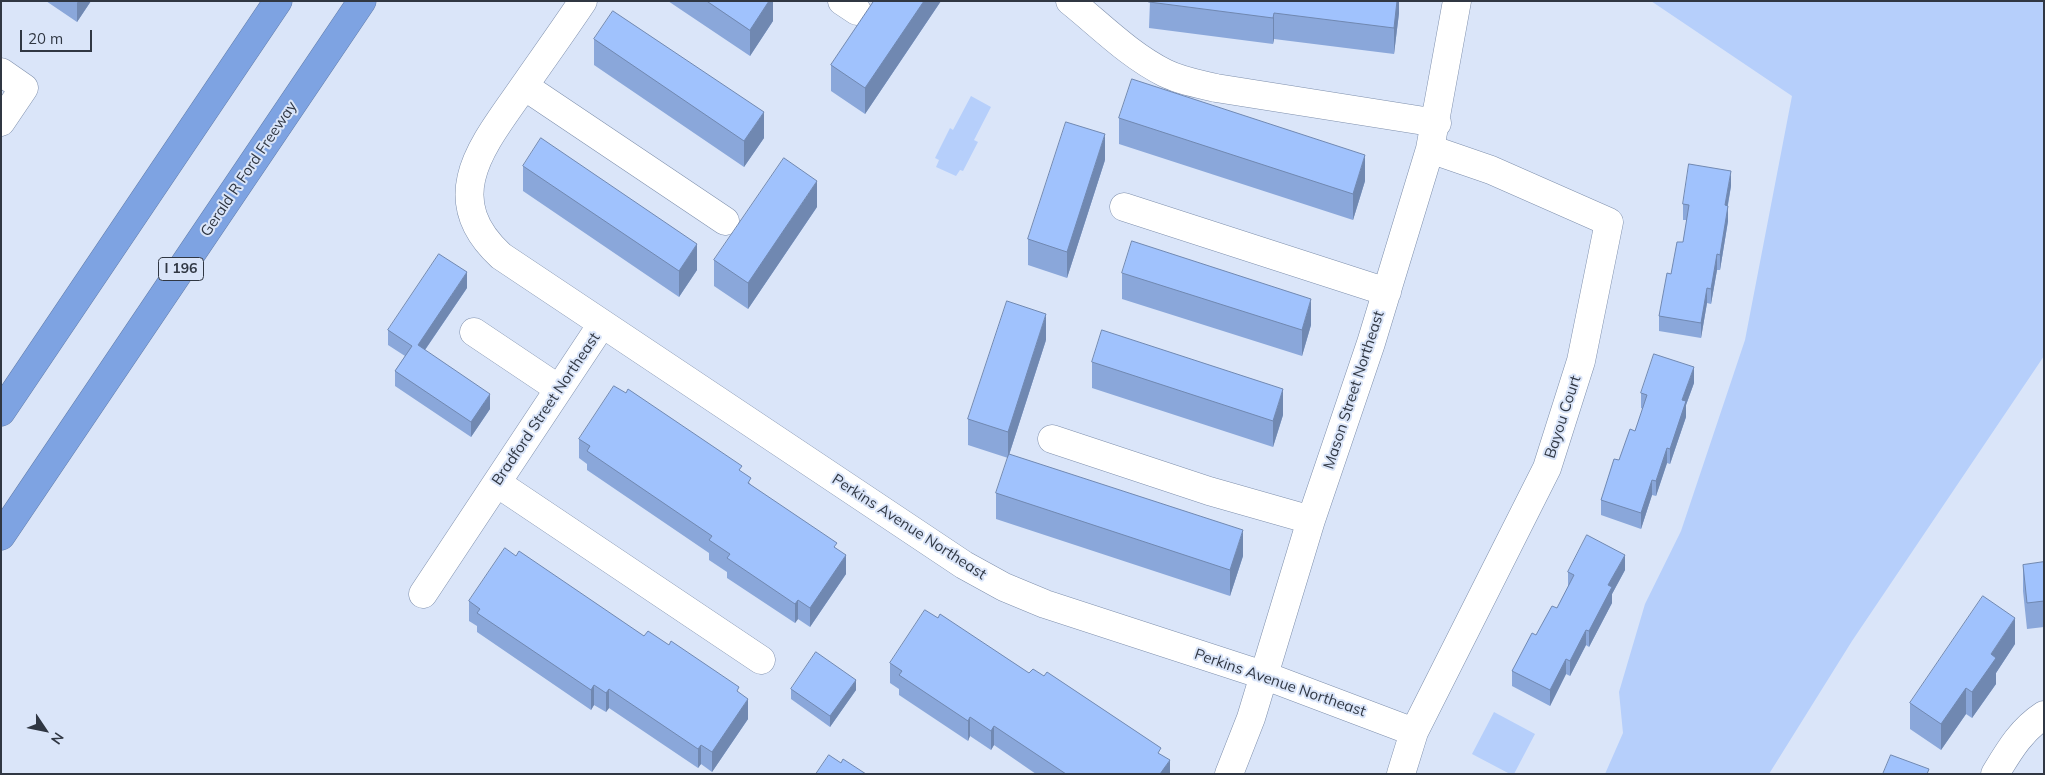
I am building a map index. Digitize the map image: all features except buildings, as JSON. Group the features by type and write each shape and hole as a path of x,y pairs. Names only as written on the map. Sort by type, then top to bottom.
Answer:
{"highway":[{"path":"1,412 278,1"},
{"name":"Gerald R Ford Freeway","path":"1,536 362,1"}],"street":[{"name":"Bradford Street Northeast","path":"423,594 602,324 501,256 485,241 476,225 470,202 471,180 476,160 491,134 583,1"},
{"path":"1070,1 1149,64 1166,74 1187,81 1216,88 1437,123"},
{"name":"Mason Street Northeast","path":"1229,774 1251,718 1311,520 1387,292 1430,149 1437,123 1457,1"},
{"path":"1,72 24,88 1,122"},
{"path":"524,86 725,220"},
{"name":"Bayou Court","path":"1401,774 1414,732 1546,468 1581,361 1609,222 1491,170 1430,149"},
{"path":"1124,207 1387,292"},
{"name":"Perkins Avenue Northeast","path":"602,324 964,565 988,578 1045,604 1264,675 1414,732"},
{"path":"474,332 559,389"},
{"path":"1052,439 1209,491 1311,520"},
{"path":"497,483 761,660"},
{"path":"1995,774 2019,737 2030,724 2044,715"}],"shaded area":[{"path":"1651,1 2044,1 2044,356 1852,641 1769,774 1605,774 1623,733 1619,692 1645,604 1681,531 1745,340 1792,96"},
{"path":"971,96 991,107 974,140 978,142 963,171 960,170 956,176 936,167 939,160 935,158 950,128 953,130"},
{"path":"1494,712 1535,734 1514,774 1510,774 1472,754"}]}
